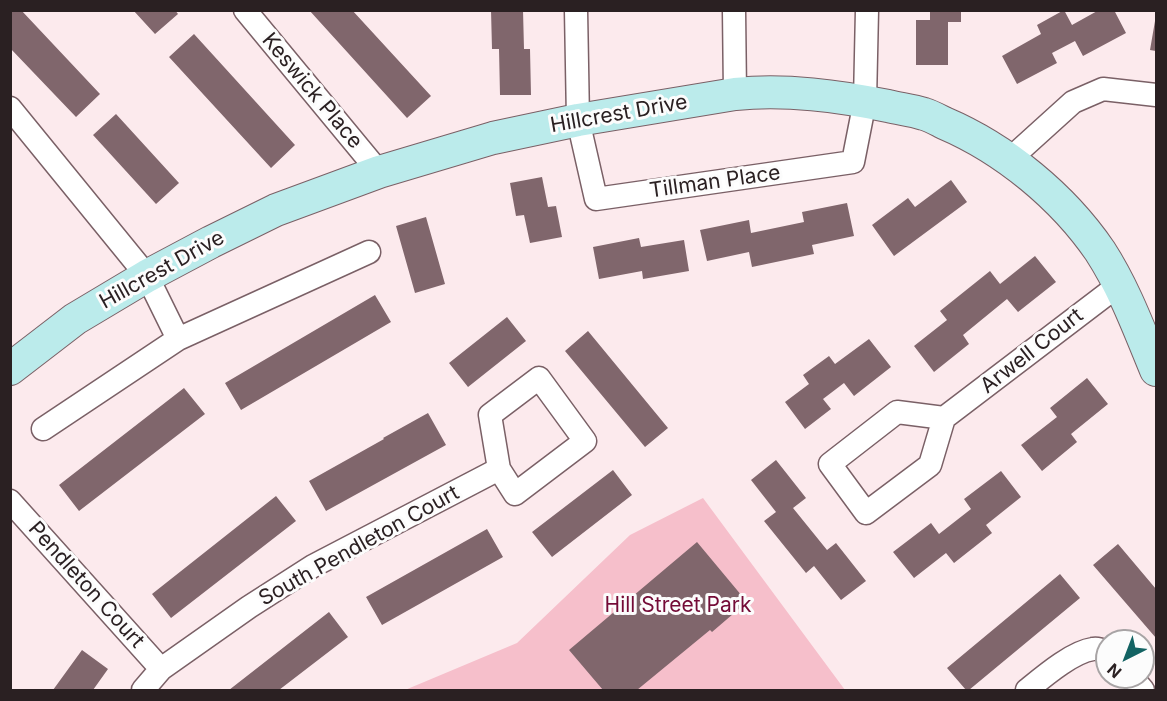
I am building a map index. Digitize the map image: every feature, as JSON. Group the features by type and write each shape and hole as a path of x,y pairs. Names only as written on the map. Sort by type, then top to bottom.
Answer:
{"street":[{"name":"Keswick Place","path":"245,10 379,172"},
{"path":"576,10 578,120"},
{"path":"734,10 735,94"},
{"path":"865,101 867,10"},
{"path":"1010,159 1073,102 1102,89 1156,95"},
{"name":"Hillcrest Drive","path":"10,369 75,319 147,276 276,210 379,172 493,138 578,120 761,91 817,94 865,101 924,114 960,129 1010,159 1072,216 1099,250 1120,284 1156,370"},
{"name":"Tillman Place","path":"578,120 596,199 853,162 865,101"},
{"path":"10,108 147,276 178,339"},
{"path":"43,429 178,339 369,252"},
{"name":"Arwell Court","path":"944,418 1120,284"},
{"path":"539,378 585,441 515,494 499,469 490,415 539,378"},
{"path":"897,412 944,418 930,465 866,513 830,465 897,412"},
{"name":"South Pendleton Court","path":"143,690 161,669 249,607 314,566 499,469"},
{"name":"Pendleton Court","path":"10,501 161,669"},
{"path":"1027,690 1078,654 1095,648"}],"green space":[{"name":"Hill Street Park","path":"703,498 845,690 405,690 517,643 630,535"}],"building":[{"path":"10,10 21,10 100,94 76,117 10,48"},
{"path":"133,10 175,10 178,14 155,34"},
{"path":"309,10 352,10 431,96 407,118"},
{"path":"491,10 523,10 524,49 530,49 531,95 500,95 499,49 492,49"},
{"path":"930,10 961,10 961,22 948,22 948,65 916,65 916,20 930,20"},
{"path":"1064,10 1072,25 1099,10 1114,10 1126,33 1083,56 1075,41 1052,53 1057,63 1017,84 1002,56 1041,34 1037,25"},
{"path":"1156,21 1156,51 1150,50"},
{"path":"194,34 295,145 271,168 169,57"},
{"path":"116,114 179,183 156,204 93,135"},
{"path":"542,177 548,207 556,206 562,237 530,243 524,215 516,216 510,183"},
{"path":"951,180 967,202 894,256 872,225 908,198 915,207"},
{"path":"847,203 854,236 812,245 814,254 752,267 749,252 707,261 700,230 749,220 751,233 804,222 802,212"},
{"path":"426,217 445,284 415,293 396,226"},
{"path":"639,238 641,247 684,240 689,271 643,279 642,271 599,279 593,247"},
{"path":"1035,256 1056,282 1018,312 1007,299 963,335 969,344 934,372 914,346 947,320 940,311 990,271 1000,284"},
{"path":"375,295 391,322 241,410 225,383"},
{"path":"507,317 526,341 468,387 449,363"},
{"path":"588,331 668,428 645,447 565,351"},
{"path":"869,339 891,367 854,396 844,383 823,399 831,409 805,429 785,402 809,384 803,375 829,356 835,364"},
{"path":"1087,378 1108,404 1071,434 1077,442 1042,471 1021,445 1057,417 1050,408"},
{"path":"184,388 205,414 79,511 59,485"},
{"path":"428,413 446,445 326,511 309,481"},
{"path":"776,460 806,498 793,508 827,550 836,543 866,581 841,600 814,566 806,573 764,521 776,512 751,480"},
{"path":"613,470 632,495 552,557 532,532"},
{"path":"1001,471 1021,497 986,525 992,533 954,563 946,553 914,578 893,552 931,523 939,534 971,509 964,499"},
{"path":"276,496 296,521 171,618 152,594"},
{"path":"487,529 503,557 382,625 366,597"},
{"path":"697,542 747,602 637,690 603,690 569,650"},
{"path":"1118,544 1156,589 1156,638 1155,629 1148,629 1093,565"},
{"path":"1060,574 1080,598 969,690 966,690 947,668"},
{"path":"329,612 348,637 279,690 229,690"},
{"path":"82,650 108,669 93,690 53,690"}]}
